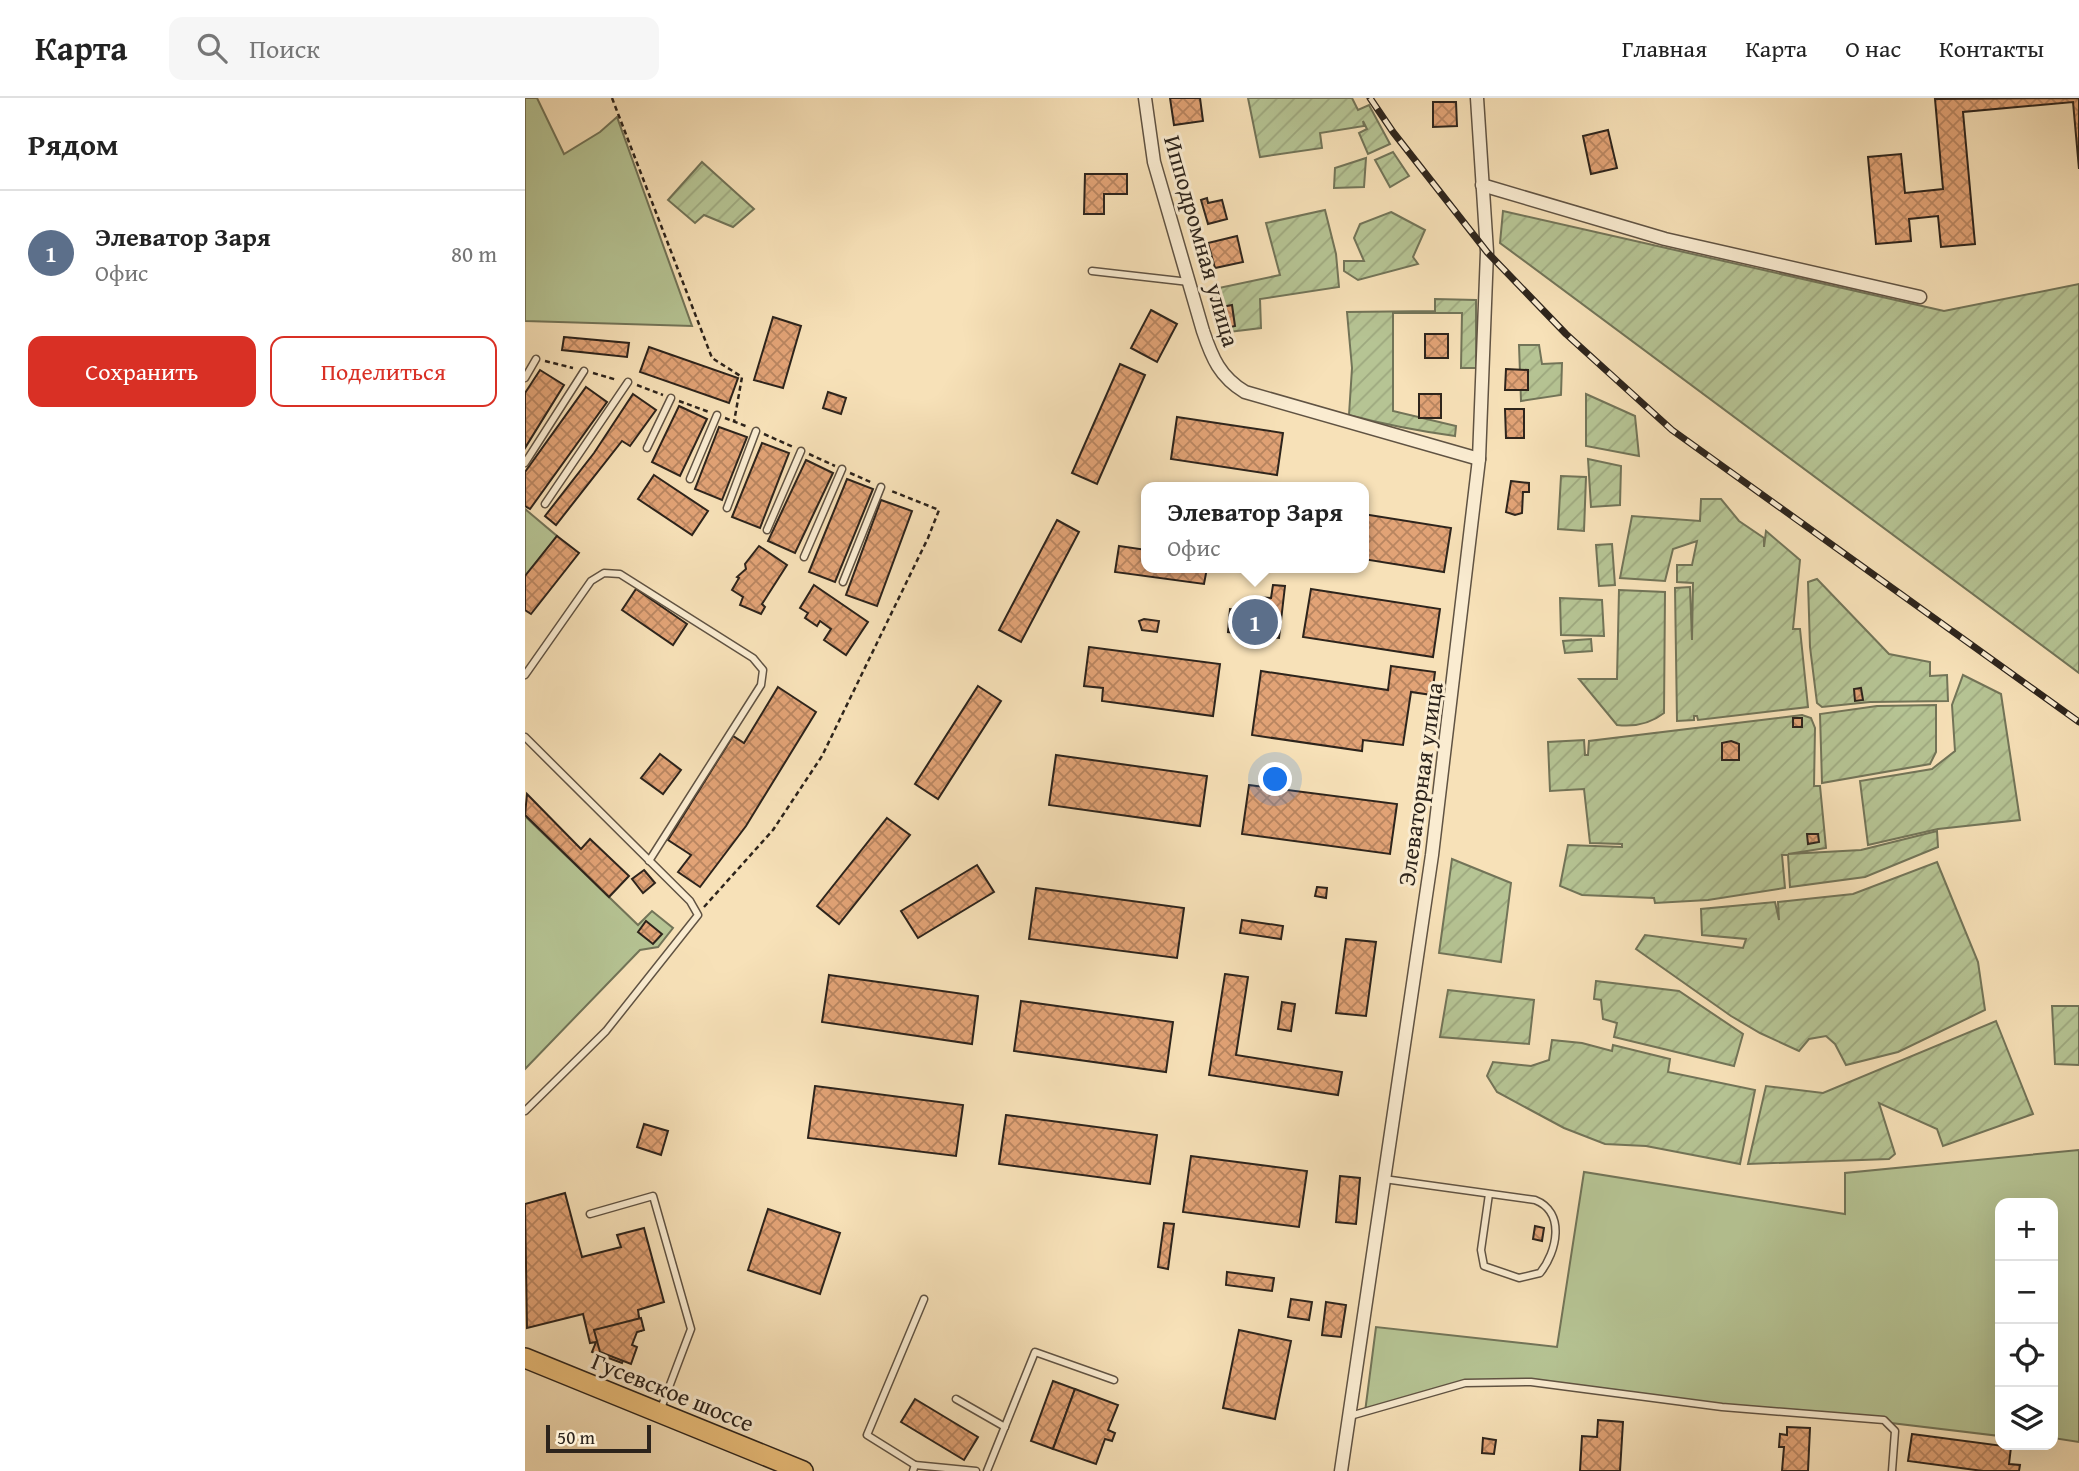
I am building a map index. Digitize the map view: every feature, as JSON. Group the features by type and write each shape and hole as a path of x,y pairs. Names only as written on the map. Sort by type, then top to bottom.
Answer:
{"highway":[{"name":"Гусевское шоссе","path":"525,1358 803,1471"}],"street":[{"name":"Ипподромная улица","path":"1145,98 1154,162 1189,282 1211,355 1229,382 1245,392 1479,459"},
{"name":"Элеваторная улица","path":"1341,1471 1432,855 1479,459 1487,252 1477,98"},
{"path":"1482,185 1665,239 1920,297"}],"lane":[{"path":"1092,271 1189,282"},
{"path":"525,378 536,359"},
{"path":"525,463 584,371"},
{"path":"545,504 628,382"},
{"path":"647,448 671,398"},
{"path":"690,479 717,415"},
{"path":"727,508 756,431"},
{"path":"767,530 801,451"},
{"path":"804,557 842,469"},
{"path":"843,582 881,487"},
{"path":"525,676 591,581 604,573 620,574 753,658 763,670 761,685 649,861"},
{"path":"525,737 690,901 698,915 606,1031 525,1111"},
{"path":"1384,1179 1535,1200 1553,1213 1556,1230 1550,1258 1540,1273 1519,1278 1484,1266 1481,1250 1489,1194"},
{"path":"590,1214 653,1196 691,1329 660,1413"},
{"path":"924,1299 867,1435 914,1468 976,1471"},
{"path":"988,1471 1035,1352 1114,1380"},
{"path":"1348,1417 1465,1383 1531,1382 1722,1407 1884,1420 1895,1431 1892,1471"},
{"path":"956,1399 1005,1427"}],"path":[{"path":"613,98 712,358 743,377 734,422"},
{"path":"536,359 628,382 717,415 939,510 822,757 773,830 698,915"}],"green space":[{"path":"525,98 537,98 564,154 600,132 617,117 692,326 525,321"},
{"path":"1248,98 1352,98 1358,110 1369,105 1390,144 1368,154 1359,133 1367,129 1363,121 1364,126 1320,133 1322,148 1260,157"},
{"path":"1393,152 1409,176 1390,187 1375,160"},
{"path":"1366,158 1364,187 1334,188 1335,168"},
{"path":"702,162 754,209 733,227 704,215 695,223 668,200"},
{"path":"1325,210 1336,254 1339,287 1260,299 1261,328 1221,333 1214,289 1280,275 1266,223"},
{"path":"1503,211 1944,311 2079,284 2079,673 1500,243"},
{"path":"1391,212 1425,230 1413,257 1418,264 1358,280 1344,271 1344,261 1364,261 1354,238 1360,224"},
{"path":"1435,299 1476,300 1476,368 1461,368 1462,313 1393,313 1393,411 1456,426 1455,436 1349,415 1352,368 1347,312 1435,311"},
{"path":"1519,345 1539,345 1542,364 1562,363 1561,395 1521,401"},
{"path":"1586,394 1635,416 1639,456 1586,446"},
{"path":"1588,459 1621,466 1620,505 1591,507"},
{"path":"1561,476 1586,477 1584,531 1558,529"},
{"path":"1701,499 1721,499 1739,521 1764,538 1764,547 1766,531 1800,560 1793,629 1800,629 1808,707 1698,720 1697,716 1694,716 1694,720 1677,721 1675,588 1690,587 1692,640 1693,583 1677,582 1677,565 1692,565 1697,541 1673,549 1665,581 1620,578 1632,516 1700,521"},
{"path":"525,509 557,536 525,576"},
{"path":"1612,544 1615,585 1599,586 1596,545"},
{"path":"1817,579 1889,654 1930,662 1930,676 1947,675 1948,701 1870,702 1822,707 1817,703 1810,647 1808,582"},
{"path":"1619,590 1665,592 1664,713 1653,720 1630,726 1617,725 1579,679 1617,679"},
{"path":"1560,598 1602,600 1604,636 1561,635"},
{"path":"1591,639 1592,651 1565,653 1563,641"},
{"path":"1963,675 2001,694 2020,820 1938,829 1868,845 1860,781 1932,769 1955,751 1952,705"},
{"path":"1936,705 1936,752 1930,764 1822,783 1820,714 1877,706"},
{"path":"1802,715 1811,718 1815,728 1814,786 1820,786 1826,848 1788,854 1861,850 1937,831 1938,847 1865,877 1790,887 1788,855 1782,855 1785,888 1708,900 1655,903 1654,898 1582,895 1560,886 1568,845 1622,847 1622,844 1590,843 1584,789 1550,791 1548,742 1584,740 1585,755 1588,755 1589,741"},
{"path":"525,816 638,925 652,911 673,928 658,947 640,950 525,1069"},
{"path":"1452,859 1511,883 1501,962 1439,953"},
{"path":"1937,862 1978,962 1985,1010 1898,1052 1846,1065 1835,1044 1826,1036 1809,1039 1799,1051 1731,1016 1636,949 1645,935 1743,948 1746,939 1702,935 1701,909 1775,902 1779,920 1778,902 1853,894"},
{"path":"1596,981 1679,991 1743,1034 1734,1066 1614,1037 1617,1023 1603,1019 1601,1000 1594,999"},
{"path":"1448,990 1534,1000 1529,1044 1440,1037"},
{"path":"2052,1006 2079,1006 2079,1065 2055,1064"},
{"path":"1996,1021 2033,1114 1943,1146 1937,1129 1879,1103 1895,1154 1889,1159 1748,1164 1766,1086 1823,1093"},
{"path":"1552,1040 1582,1043 1612,1051 1613,1045 1670,1059 1668,1072 1755,1090 1740,1164 1646,1146 1605,1144 1564,1128 1497,1092 1487,1076 1493,1062 1531,1066 1549,1060"},
{"path":"2079,1150 2079,1442 2058,1439 2058,1198 1995,1198 1995,1435 1799,1412 1727,1408 1515,1380 1475,1382 1365,1412 1376,1327 1557,1347 1584,1172 1845,1214 1845,1173"}],"building":[{"path":"1170,98 1200,98 1203,121 1174,125"},
{"path":"2079,98 2079,169 2073,102 1963,112 1975,244 1941,247 1938,216 1909,219 1911,241 1876,244 1868,157 1901,154 1905,193 1943,189 1935,99"},
{"path":"1433,102 1456,102 1457,126 1433,127"},
{"path":"1608,130 1617,168 1591,174 1583,136"},
{"path":"1085,174 1127,174 1127,194 1104,194 1104,214 1084,214"},
{"path":"1207,198 1208,203 1222,200 1227,219 1208,224 1201,200"},
{"path":"1237,236 1243,262 1215,268 1208,243"},
{"path":"1232,305 1235,326 1221,329 1217,308"},
{"path":"1151,310 1177,324 1157,362 1131,348"},
{"path":"773,317 801,326 783,388 754,380"},
{"path":"1425,334 1448,334 1448,358 1425,358"},
{"path":"564,337 629,343 627,357 562,350"},
{"path":"649,347 738,378 729,403 640,372"},
{"path":"1120,364 1145,375 1097,484 1072,473"},
{"path":"1506,369 1528,370 1528,390 1505,390"},
{"path":"540,370 564,385 525,448 525,393"},
{"path":"586,387 607,402 530,509 525,506 525,472"},
{"path":"828,392 846,398 841,414 823,408"},
{"path":"633,394 656,410 630,446 622,441 556,525 545,516 594,453"},
{"path":"1419,394 1441,394 1441,418 1419,418"},
{"path":"679,406 707,419 680,476 652,462"},
{"path":"1505,409 1524,409 1524,438 1506,438"},
{"path":"1177,417 1283,433 1277,475 1171,459"},
{"path":"719,427 747,437 722,500 695,489"},
{"path":"762,443 789,453 760,528 732,517"},
{"path":"806,460 833,473 795,553 768,541"},
{"path":"654,475 708,511 692,535 638,499"},
{"path":"847,479 873,489 835,582 809,572"},
{"path":"1511,481 1529,483 1529,492 1523,492 1522,513 1515,515 1506,512"},
{"path":"881,500 912,511 877,606 846,595"},
{"path":"1369,515 1451,528 1444,572 1369,560"},
{"path":"1057,520 1079,532 1021,642 999,630"},
{"path":"557,536 579,553 531,614 525,610 525,576"},
{"path":"759,546 787,565 762,604 765,607 761,614 740,605 743,597 732,590 739,578 737,577 746,569 745,564"},
{"path":"1119,546 1141,549 1141,573 1206,573 1204,584 1115,572"},
{"path":"814,585 868,622 846,655 824,640 831,629 820,621 817,626 805,618 808,613 800,608"},
{"path":"1273,585 1285,586 1279,638 1228,632 1230,609 1254,611 1256,597 1271,598"},
{"path":"636,589 687,624 673,645 622,610"},
{"path":"1311,589 1440,609 1433,657 1303,637"},
{"path":"1139,621 1159,621 1157,632 1142,630"},
{"path":"1089,647 1220,664 1213,716 1102,701 1103,688 1084,686"},
{"path":"1391,666 1435,672 1432,695 1411,692 1403,745 1363,740 1362,751 1252,735 1261,671 1388,690"},
{"path":"978,686 1001,701 938,799 915,784"},
{"path":"778,687 816,712 746,826 700,887 678,872 691,855 668,840 733,736 744,743"},
{"path":"1861,688 1863,700 1855,701 1854,689"},
{"path":"1793,718 1802,718 1802,727 1793,727"},
{"path":"1731,741 1739,744 1739,760 1722,760 1722,743"},
{"path":"660,754 681,770 663,794 641,778"},
{"path":"1056,755 1207,776 1200,826 1049,805"},
{"path":"1421,767 1430,768 1426,796 1418,795"},
{"path":"1249,785 1397,804 1390,854 1242,834"},
{"path":"527,794 581,849 590,839 629,876 609,897 525,815"},
{"path":"887,818 910,835 839,924 817,906"},
{"path":"1807,834 1818,834 1819,842 1808,844"},
{"path":"977,865 994,892 918,938 901,911"},
{"path":"644,870 655,883 643,893 632,879"},
{"path":"1317,887 1327,888 1326,898 1315,896"},
{"path":"1036,888 1184,908 1177,958 1029,939"},
{"path":"1242,920 1283,926 1281,939 1240,933"},
{"path":"646,921 662,934 653,944 638,932"},
{"path":"1346,939 1376,942 1366,1016 1336,1013"},
{"path":"1225,974 1248,977 1236,1055 1342,1072 1338,1095 1209,1075"},
{"path":"829,975 978,996 972,1044 822,1022"},
{"path":"1021,1001 1173,1022 1166,1072 1014,1051"},
{"path":"1282,1002 1295,1004 1291,1031 1278,1029"},
{"path":"815,1086 963,1105 956,1156 808,1138"},
{"path":"1006,1115 1157,1135 1150,1184 999,1164"},
{"path":"644,1124 668,1131 661,1155 637,1147"},
{"path":"1191,1156 1307,1171 1299,1227 1183,1212"},
{"path":"1340,1176 1360,1178 1356,1224 1336,1222"},
{"path":"565,1193 582,1257 621,1247 617,1235 644,1228 664,1302 638,1310 641,1331 634,1332 622,1363 592,1352 596,1342 590,1343 583,1314 527,1328 525,1204"},
{"path":"768,1209 840,1233 820,1294 748,1270"},
{"path":"1164,1223 1174,1224 1168,1269 1158,1267"},
{"path":"1535,1226 1544,1228 1542,1241 1533,1239"},
{"path":"1227,1272 1274,1278 1272,1291 1226,1285"},
{"path":"1291,1299 1312,1302 1309,1320 1288,1317"},
{"path":"1326,1302 1346,1305 1341,1337 1322,1335"},
{"path":"641,1318 644,1330 637,1332 632,1345 637,1347 631,1364 600,1352 594,1330"},
{"path":"1239,1330 1291,1341 1275,1419 1223,1408"},
{"path":"1053,1381 1075,1389 1053,1449 1031,1441"},
{"path":"1075,1389 1118,1405 1108,1430 1115,1433 1112,1441 1105,1439 1096,1464 1053,1449"},
{"path":"915,1399 978,1437 964,1460 901,1422"},
{"path":"1598,1420 1623,1422 1620,1471 1580,1471 1582,1436 1597,1437"},
{"path":"1787,1427 1810,1428 1808,1471 1782,1471 1784,1447 1779,1447 1780,1434 1787,1435"},
{"path":"1912,1434 1995,1445 1995,1450 2011,1450 2009,1464 2020,1465 2019,1471 1983,1471 1908,1461"},
{"path":"1483,1438 1496,1440 1494,1454 1482,1453"}],"railway":[{"path":"1370,98 1393,132 1487,252 1566,334 1672,430 2079,722"}],"place":[{"name":"Элеватор Заря","path":"1255,622"}]}
